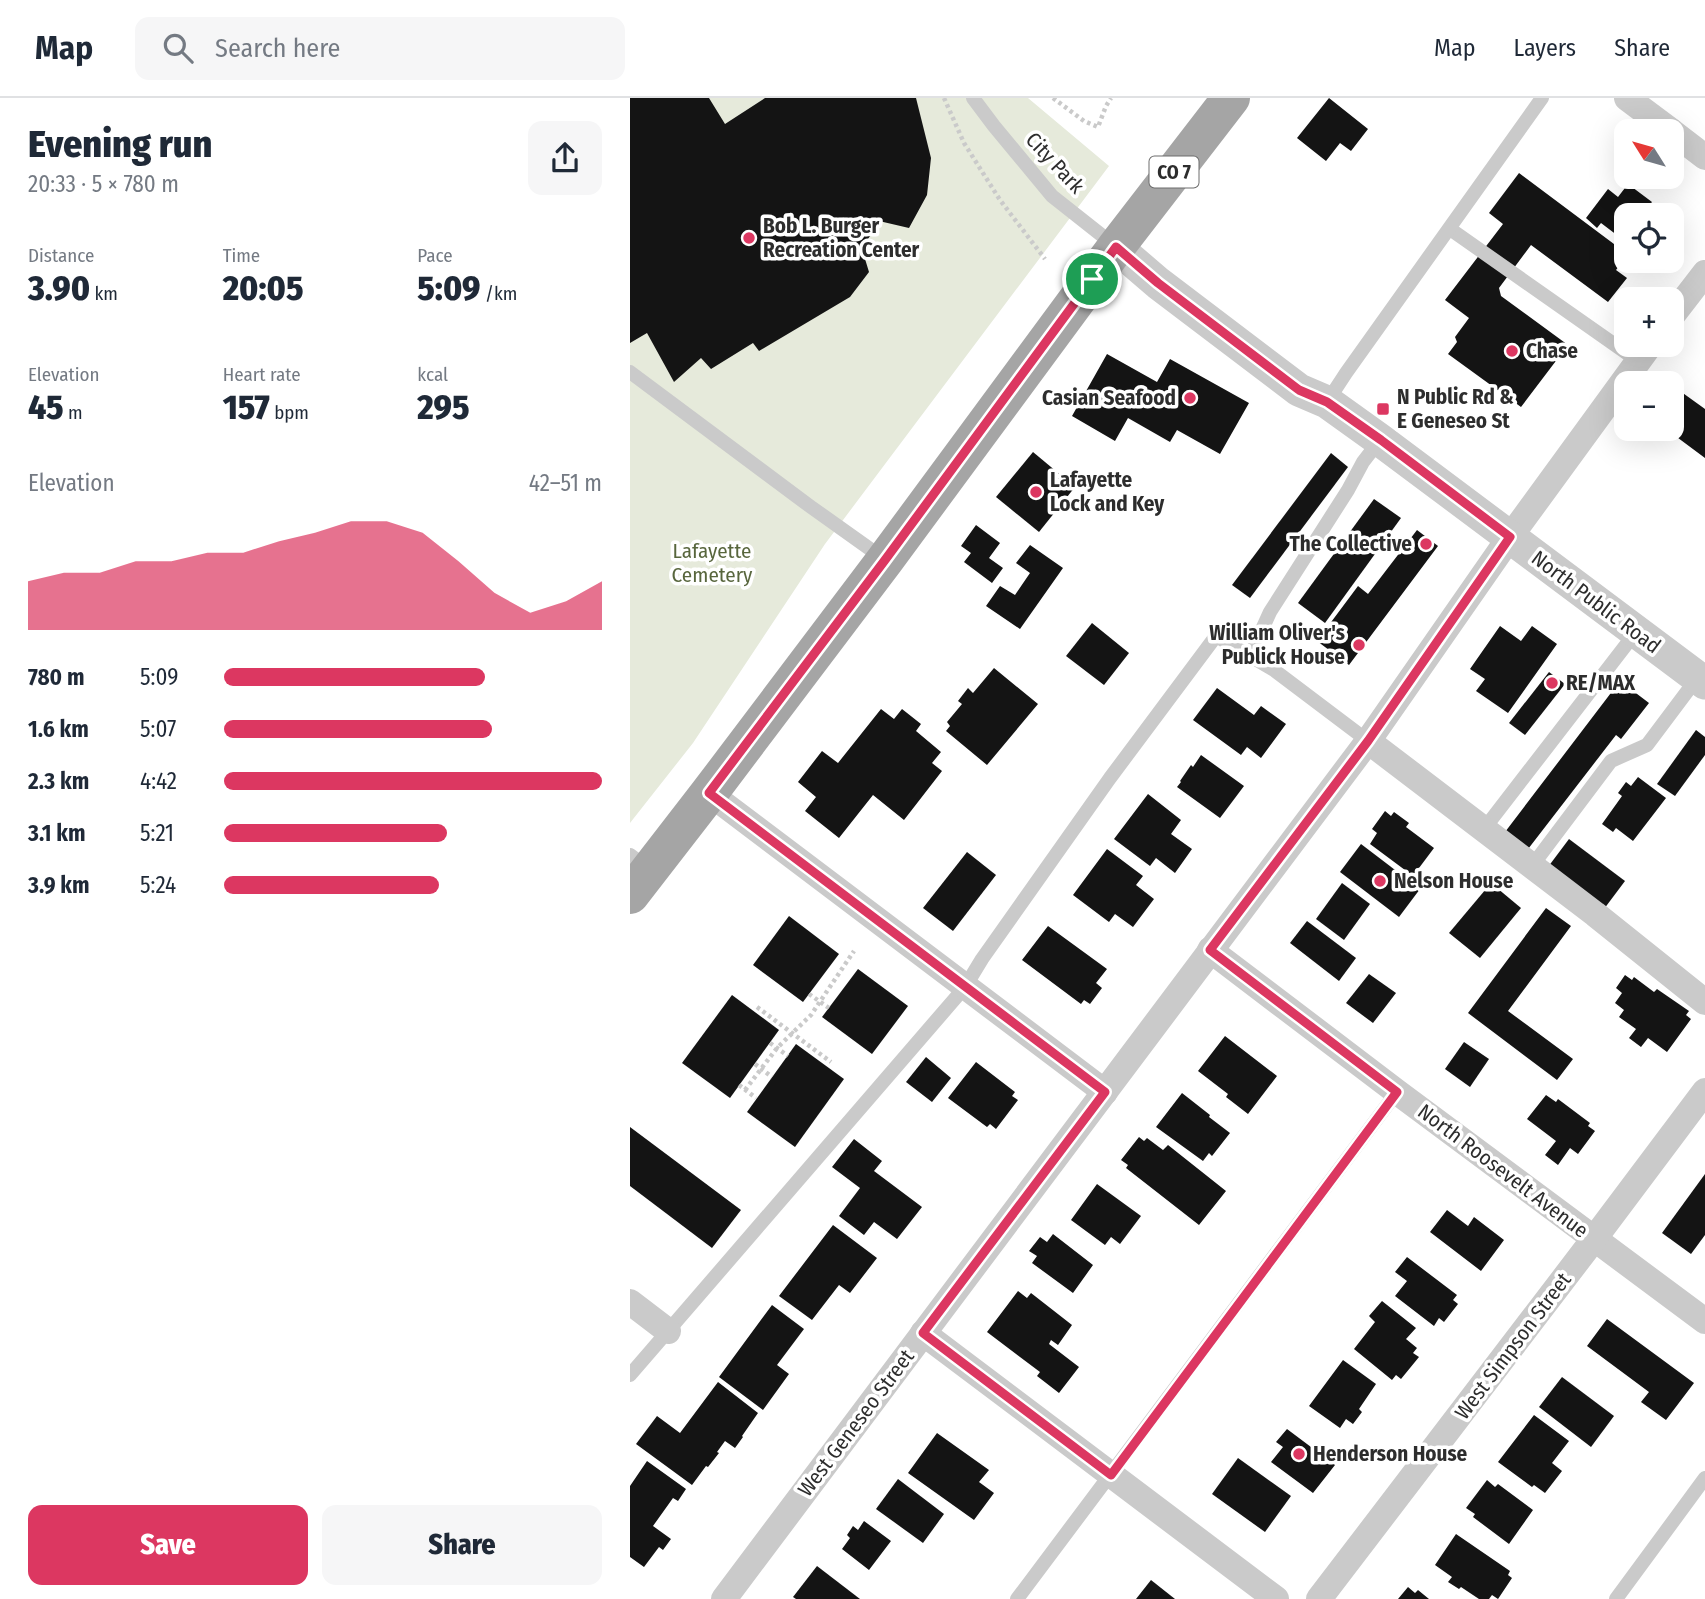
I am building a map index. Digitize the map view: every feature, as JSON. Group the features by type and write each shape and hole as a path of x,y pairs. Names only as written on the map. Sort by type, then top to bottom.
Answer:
{"main road":[{"name":"CO 7","path":"637,873 709,793 1116,247 1231,98"}],"street":[{"path":"1627,98 1655,119"},
{"path":"1684,141 1705,157"},
{"name":"North Public Road","path":"1116,247 1158,283 1299,390 1327,402 1381,440 1701,680"},
{"path":"1684,300 1705,273"},
{"name":"West Geneseo Street","path":"724,1599 1368,741 1510,537 1641,357"},
{"path":"1368,741 1705,1002"},
{"path":"709,793 1105,1092"},
{"name":"North Roosevelt Avenue","path":"1210,950 1705,1321"},
{"name":"West Simpson Street","path":"1319,1599 1705,1091"},
{"path":"630,1302 668,1331"},
{"path":"923,1333 1276,1599"}],"lane":[{"name":"City Park","path":"973,98 1052,196 1116,247"},
{"path":"1327,402 1542,98"},
{"path":"1450,229 1614,334"},
{"path":"630,372 885,560"},
{"path":"1250,656 1270,612 1363,462 1381,440"},
{"path":"1484,829 1636,632"},
{"path":"630,1375 965,987 1110,778 1216,636 1274,670 1368,741"},
{"path":"1532,866 1611,761 1647,746 1701,680"},
{"path":"1017,1599 1397,1092"},
{"path":"1616,1599 1705,1478"}],"path":[{"path":"944,98 964,143 1000,200 1045,259"},
{"path":"1053,98 1084,121 1098,127 1111,98"},
{"path":"745,1090 777,1048 811,1015 854,951"},
{"path":"809,994 829,1008"},
{"path":"757,1007 831,1062"},
{"path":"770,1043 788,1056"},
{"path":"755,1064 772,1077"},
{"path":"739,1085 756,1098"}],"green space":[{"name":"Lafayette Cemetery","path":"630,98 1028,98 1109,166 825,544 693,743 630,823"}],"building":[{"name":"Bob L. Burger Recreation Center","path":"630,98 709,98 725,124 765,98 916,98 931,158 927,195 909,228 879,221 862,249 869,272 850,297 759,351 753,343 711,369 701,358 674,382 647,333 630,343"},
{"path":"1329,98 1368,129 1351,151 1340,143 1326,161 1297,138"},
{"path":"1519,173 1614,244 1614,273 1620,273 1627,278 1620,287 1614,287 1614,294 1608,302 1531,245 1499,288 1501,296 1568,345 1521,407 1448,354 1457,342 1455,337 1469,318 1445,300 1503,224 1489,213"},
{"path":"1608,189 1618,197 1624,189 1635,189 1652,202 1614,203 1614,233 1601,223 1597,228 1586,218"},
{"path":"1107,354 1157,382 1170,359 1249,403 1220,454 1177,430 1170,442 1128,418 1115,441 1072,416"},
{"path":"1684,394 1705,409 1705,458 1682,441"},
{"name":"Lafayette Lock and Key","path":"1033,452 1075,487 1039,532 996,497"},
{"path":"1331,453 1348,467 1250,598 1232,585"},
{"path":"1374,499 1401,518 1325,623 1298,603"},
{"path":"976,525 1000,543 989,558 1003,568 992,583 964,562 971,553 961,546"},
{"path":"1417,530 1438,546 1349,665 1317,641 1358,586 1368,594"},
{"path":"1030,545 1063,568 1020,629 986,606 1000,586 1015,595 1030,573 1016,563"},
{"path":"1092,623 1129,653 1104,685 1066,656"},
{"path":"1500,626 1521,641 1532,626 1557,644 1508,713 1476,691 1485,679 1470,669"},
{"path":"994,668 1038,704 987,765 946,731 950,726 947,722 962,704 958,701 968,688 973,693"},
{"path":"1549,672 1565,684 1525,735 1509,723"},
{"path":"1620,681 1649,703 1621,739 1616,735 1525,853 1502,836"},
{"path":"1217,688 1254,715 1261,706 1286,724 1261,758 1247,747 1241,755 1193,720"},
{"path":"881,709 894,719 902,709 921,724 916,731 941,752 932,763 942,771 904,820 873,795 839,838 805,811 816,797 798,782 822,751 838,763"},
{"path":"1696,730 1705,737 1705,755 1675,796 1657,784"},
{"path":"1201,755 1244,786 1220,818 1177,787"},
{"path":"1638,777 1666,798 1633,841 1616,828 1613,832 1602,824 1622,796 1618,793 1626,782 1631,786"},
{"path":"1148,794 1181,820 1171,834 1192,849 1175,873 1156,858 1150,866 1114,839"},
{"path":"1385,811 1391,816 1394,812 1409,823 1406,827 1434,848 1413,876 1370,844 1377,833 1372,829"},
{"path":"1569,839 1625,881 1604,909 1548,867"},
{"name":"Nelson House","path":"1361,844 1420,889 1399,917 1340,872"},
{"path":"1107,849 1143,876 1136,885 1154,899 1133,927 1115,914 1109,922 1073,895"},
{"path":"967,852 996,875 953,931 923,908"},
{"path":"1342,883 1370,904 1344,940 1316,919"},
{"path":"1491,883 1521,908 1480,958 1449,933"},
{"path":"1546,908 1571,926 1508,1011 1573,1059 1557,1080 1468,1013"},
{"path":"789,916 839,954 803,1002 753,965"},
{"path":"1307,921 1356,958 1339,981 1290,943"},
{"path":"1048,926 1107,969 1096,983 1102,988 1090,1004 1084,1000 1081,1004 1022,960"},
{"path":"858,969 908,1006 872,1054 822,1017"},
{"path":"1369,974 1396,993 1373,1023 1346,1003"},
{"path":"1625,975 1632,980 1634,977 1654,992 1657,989 1689,1011 1686,1015 1691,1019 1667,1052 1648,1038 1641,1047 1629,1038 1636,1029 1619,1017 1624,1010 1615,1003 1622,993 1616,988"},
{"path":"732,995 779,1030 730,1098 682,1063"},
{"path":"1225,1036 1277,1076 1248,1114 1226,1097 1228,1094 1198,1071"},
{"path":"1464,1042 1489,1059 1470,1087 1445,1069"},
{"path":"796,1044 844,1079 795,1147 747,1112"},
{"path":"926,1057 951,1078 932,1102 906,1082"},
{"path":"976,1062 1015,1092 1012,1096 1018,1100 996,1129 990,1124 987,1127 948,1098"},
{"path":"1182,1093 1230,1133 1212,1156 1209,1153 1203,1161 1156,1127"},
{"path":"1546,1095 1556,1102 1558,1099 1590,1123 1588,1126 1595,1131 1578,1154 1570,1148 1558,1165 1545,1155 1556,1141 1527,1119"},
{"path":"630,1127 741,1210 712,1248 630,1186"},
{"path":"1139,1137 1144,1141 1147,1138 1163,1150 1168,1145 1226,1191 1199,1225 1126,1168 1128,1165 1121,1160"},
{"path":"854,1139 882,1161 874,1171 922,1207 897,1239 874,1222 864,1235 839,1216 860,1188 832,1167"},
{"path":"1705,1174 1705,1235 1691,1254 1662,1233"},
{"path":"1097,1184 1141,1216 1120,1244 1111,1237 1105,1245 1071,1220"},
{"path":"1447,1210 1468,1226 1474,1217 1504,1240 1481,1271 1430,1232"},
{"path":"833,1225 877,1258 850,1293 839,1285 812,1320 779,1296"},
{"path":"1053,1234 1093,1265 1073,1293 1032,1263 1037,1256 1029,1251 1040,1237 1047,1242"},
{"path":"1407,1257 1457,1295 1453,1300 1458,1304 1444,1322 1439,1318 1434,1326 1395,1296 1407,1281 1395,1272"},
{"path":"1018,1291 1027,1298 1031,1293 1072,1325 1058,1345 1051,1340 1049,1344 1079,1367 1059,1393 1037,1376 1040,1372 987,1332"},
{"path":"1382,1301 1416,1328 1406,1339 1417,1348 1413,1353 1419,1357 1401,1379 1396,1375 1392,1380 1354,1349 1375,1322 1369,1316"},
{"path":"772,1305 804,1329 777,1365 789,1374 763,1410 719,1377"},
{"path":"1607,1319 1694,1383 1666,1420 1641,1402 1649,1392 1587,1346"},
{"path":"1343,1360 1376,1384 1359,1409 1362,1412 1353,1424 1346,1419 1340,1428 1309,1406"},
{"path":"1562,1377 1614,1416 1591,1447 1539,1407"},
{"path":"718,1382 758,1413 735,1448 725,1441 717,1452 719,1453 692,1485 636,1444 657,1416 680,1433"},
{"path":"1534,1415 1569,1441 1552,1463 1562,1471 1545,1493 1534,1485 1532,1487 1498,1462"},
{"name":"Henderson House","path":"1287,1429 1335,1465 1313,1493 1271,1462 1283,1447 1276,1442"},
{"path":"937,1433 989,1470 979,1482 994,1493 974,1520 908,1473"},
{"path":"1238,1458 1291,1496 1265,1532 1212,1494"},
{"path":"647,1461 686,1489 678,1501 673,1498 653,1526 671,1539 663,1550 659,1547 644,1567 630,1557 630,1486"},
{"path":"898,1479 944,1514 923,1543 876,1509"},
{"path":"1487,1480 1495,1487 1498,1484 1533,1510 1509,1544 1473,1517 1475,1514 1466,1508"},
{"path":"864,1521 891,1541 869,1570 842,1549 850,1538 847,1535 853,1526 858,1530"},
{"path":"1456,1534 1510,1571 1508,1575 1512,1578 1498,1599 1492,1595 1489,1599 1479,1599 1461,1587 1459,1589 1448,1582 1452,1577 1435,1565"},
{"path":"817,1566 860,1599 793,1597"},
{"path":"1151,1580 1175,1599 1136,1599"},
{"path":"1408,1587 1415,1593 1418,1590 1429,1599 1398,1599"}],"place":[{"name":"Bob L. Burger Recreation Center","path":"749,238"},
{"name":"Chase","path":"1512,351"},
{"name":"Casian Seafood","path":"1190,398"},
{"name":"N Public Rd & E Geneseo St","path":"1383,409"},
{"name":"Lafayette Lock and Key","path":"1036,492"},
{"name":"The Collective","path":"1426,544"},
{"name":"William Oliver's Publick House","path":"1359,645"},
{"name":"RE/MAX","path":"1552,683"},
{"name":"Nelson House","path":"1380,881"},
{"name":"Henderson House","path":"1299,1454"}],"route":[{"path":"1116,247 1158,283 1299,390 1327,402 1510,537 1368,741 1210,950 1397,1092 1111,1475 923,1333 1105,1092 709,793 1092,279 1116,247"}]}
